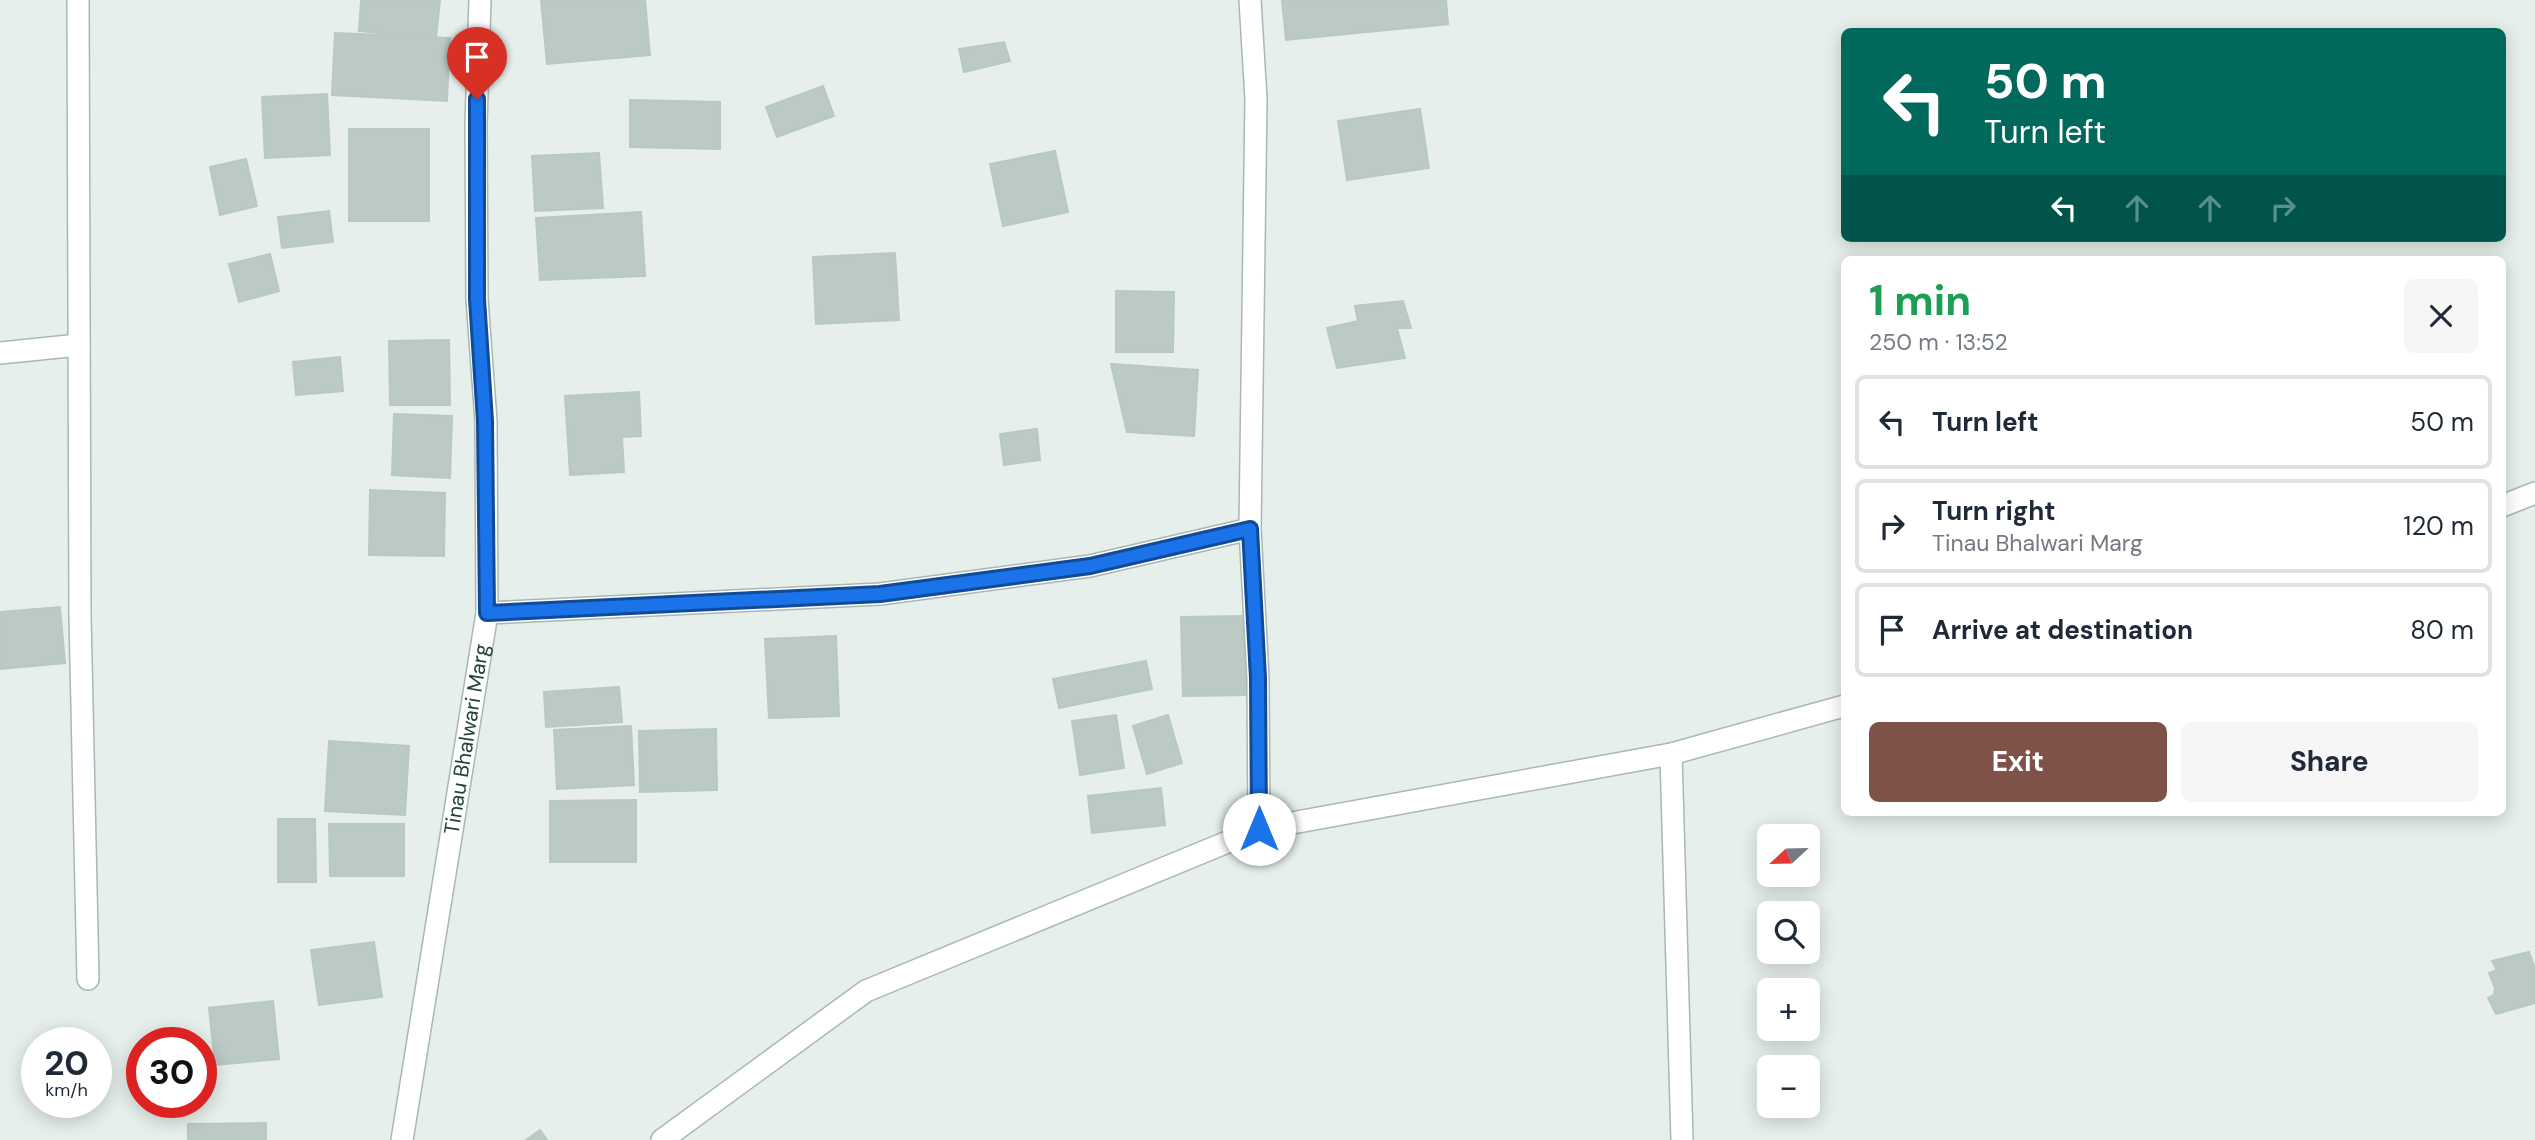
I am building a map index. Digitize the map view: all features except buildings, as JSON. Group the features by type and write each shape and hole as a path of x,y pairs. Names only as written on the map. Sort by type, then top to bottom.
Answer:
{"street":[{"path":"78,0 80,616 89,979"},
{"name":"Tinau Bhalwari Marg","path":"401,1140 487,613 485,421 477,285 476,124 480,0"},
{"path":"1250,0 1256,99 1250,529 1258,678 1259,829"},
{"path":"0,353 79,345"},
{"path":"2506,504 2535,493"},
{"path":"487,613 880,594 1090,566 1250,529"},
{"path":"662,1140 866,991 1259,829 1671,754 1841,707"},
{"path":"1671,754 1682,1140"}],"route":[{"path":"477,99 477,299 485,421 487,613 880,594 1090,566 1250,529 1258,678 1259,829"}]}
